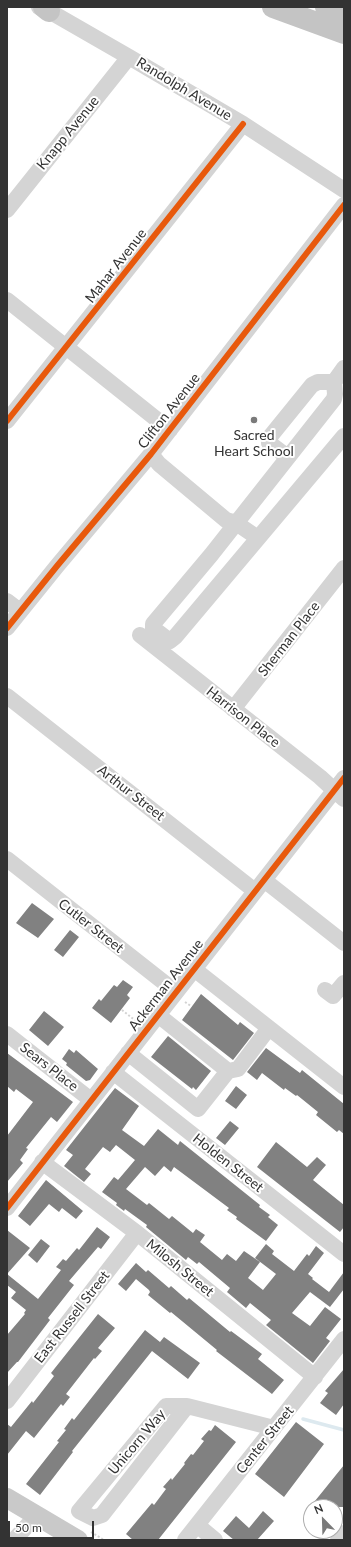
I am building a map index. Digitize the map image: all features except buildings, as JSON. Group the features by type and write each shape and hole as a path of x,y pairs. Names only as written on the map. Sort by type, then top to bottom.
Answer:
{"highway":[{"path":"273,7 344,33"},
{"path":"326,7 344,14"}],"main road":[{"path":"7,1498 78,1540"}],"street":[{"name":"Randolph Avenue","path":"44,8 243,124 344,190"},
{"name":"Knapp Avenue","path":"7,210 129,57"},
{"name":"Mahar Avenue","path":"7,421 243,124"},
{"name":"Clifton Avenue","path":"7,628 151,454 344,205"},
{"path":"7,300 170,430"},
{"path":"344,368 338,392 334,399 211,555 153,624 153,628 170,641 174,637 344,436"},
{"path":"290,454 284,455 269,443 269,438 312,384 318,382 338,392"},
{"path":"151,454 165,458 231,511 236,523 258,538"},
{"name":"Sherman Place","path":"233,709 344,568"},
{"path":"7,601 20,611"},
{"name":"Harrison Place","path":"140,636 320,777 339,795"},
{"name":"Arthur Street","path":"7,696 259,885 344,943"},
{"name":"Ackerman Avenue","path":"8,1203 113,1072 134,1058 158,1014 180,997 194,969 259,885 339,795 344,778"},
{"name":"Cutler Street","path":"7,860 180,997"},
{"path":"194,969 344,1087"},
{"path":"325,990 333,996 344,984"},
{"path":"158,1014 228,1070 238,1069 269,1028"},
{"name":"Sears Place","path":"7,1034 90,1100"},
{"path":"134,1058 198,1109 228,1070"},
{"name":"Holden Street","path":"113,1072 344,1254"},
{"name":"Milosh Street","path":"42,1162 137,1233 315,1377"},
{"name":"East Russell Street","path":"7,1402 137,1233"},
{"name":"Center Street","path":"185,1540 344,1339"},
{"name":"Unicorn Way","path":"92,1518 78,1511 166,1406 187,1406 274,1428"},
{"path":"78,1540 92,1518 102,1515 187,1406"},
{"path":"14,1540 37,1515"},
{"path":"197,1525 215,1540"},
{"path":"338,1540 344,1533"}],"path":[{"path":"180,997 191,1006"},
{"path":"122,1010 136,1021"},
{"path":"132,1027 140,1015"}],"waterway":[{"path":"303,1419 344,1430"}],"cycle path":[{"path":"7,421 243,124"},
{"path":"7,628 151,454 344,205"},
{"path":"7,1208 344,778"}],"place":[{"name":"Sacred Heart School","path":"254,420"}]}
